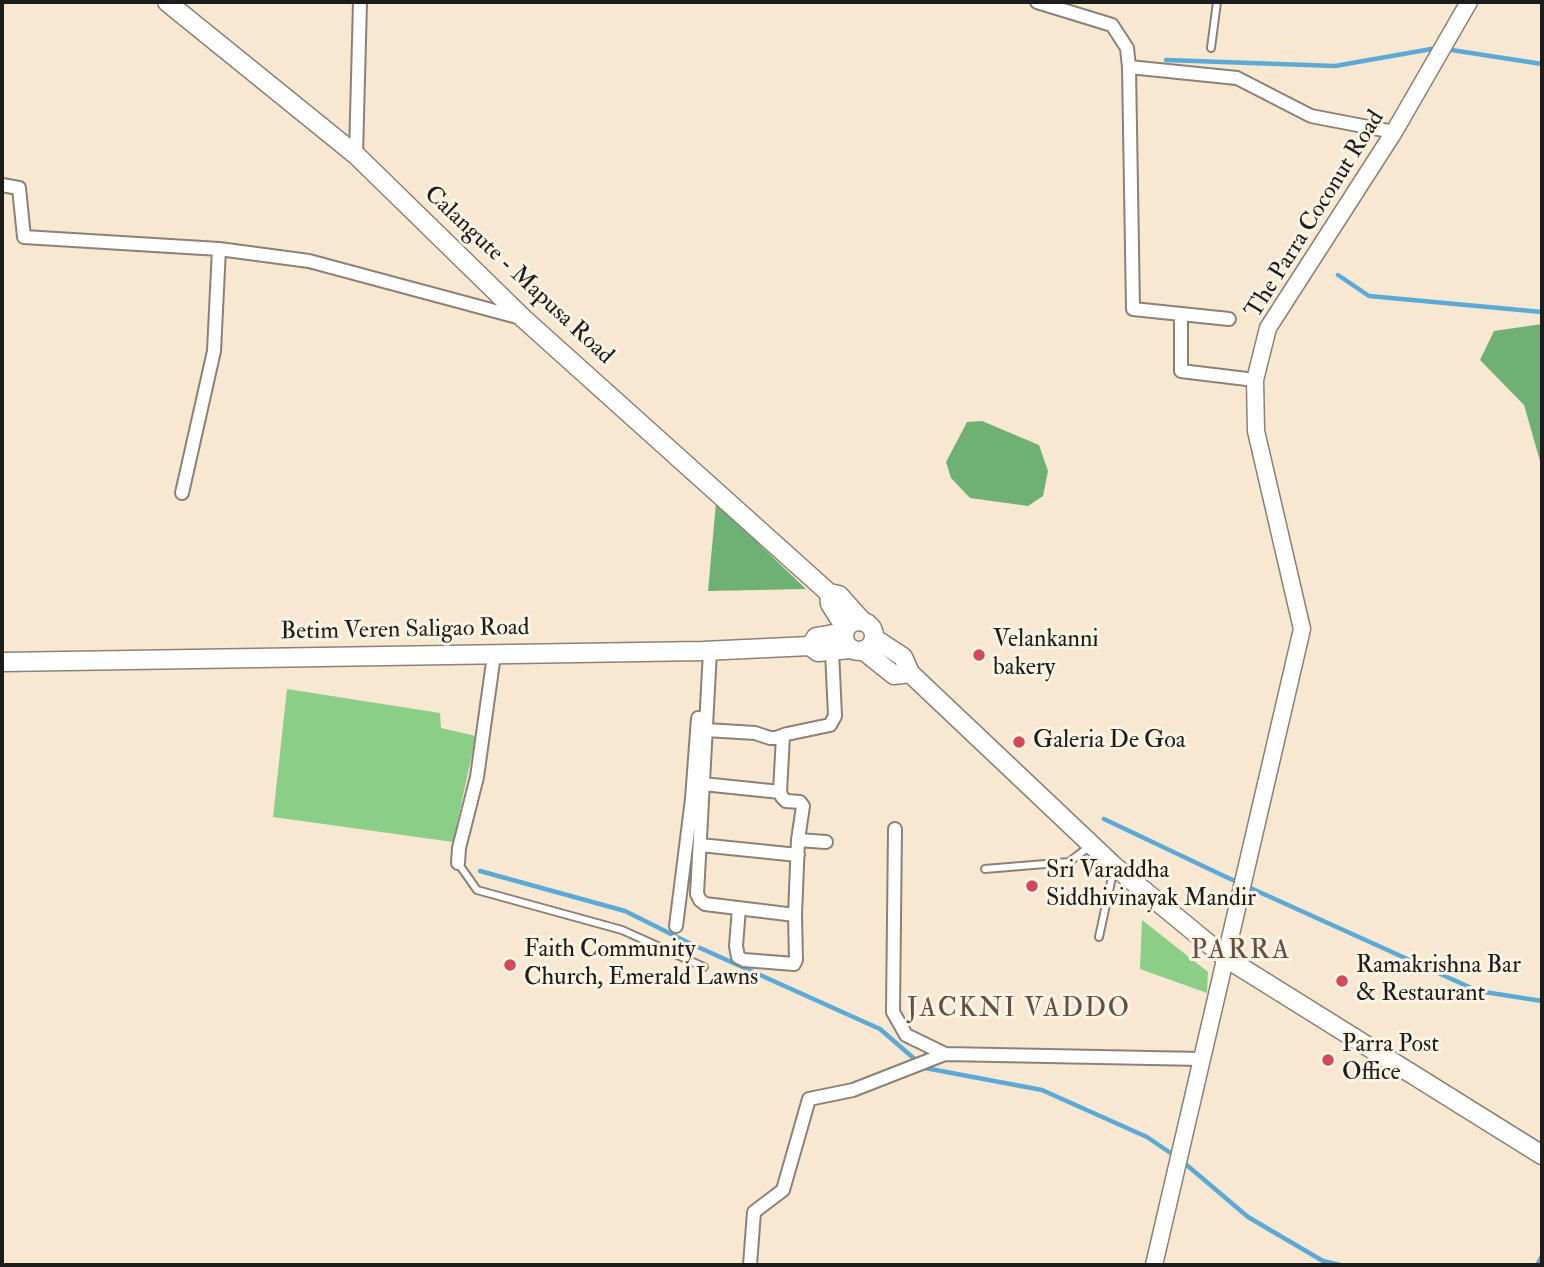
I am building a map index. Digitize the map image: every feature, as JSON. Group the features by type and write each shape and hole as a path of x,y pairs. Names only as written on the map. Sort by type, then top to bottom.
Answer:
{"main road":[{"name":"Calangute - Mapusa Road","path":"167,2 356,155 524,318 829,593 839,595 863,622 853,622 856,639"},
{"name":"Calangute - Mapusa Road","path":"829,593 830,604 856,639 903,657 910,673 1114,866 1226,958 1542,1153"},
{"name":"Betim Veren Saligao Road","path":"810,646 816,637 856,639"},
{"name":"Betim Veren Saligao Road","path":"2,662 706,651 810,646 818,652 832,651 856,639"}],"street":[{"path":"356,155 360,2"},
{"path":"1037,2 1112,25 1127,48 1133,309 1229,318"},
{"name":"The Parra Coconut Road","path":"1154,1265 1301,629 1256,431 1255,380 1268,328 1395,132 1469,2"},
{"path":"1129,67 1237,78 1311,116 1395,132"},
{"path":"2,185 19,188 24,237 219,249 309,261 524,318"},
{"path":"182,493 214,351 219,249"},
{"path":"1181,314 1181,371 1255,380"},
{"path":"706,651 706,730 697,894 705,904 795,915"},
{"path":"676,926 692,799 706,651"},
{"path":"706,730 755,733 770,738 831,725 834,721 832,651"},
{"path":"458,863 459,848 477,777 494,654"},
{"path":"739,908 736,952 738,957 744,960 794,964 797,855 803,806 786,801 780,792 783,736"},
{"path":"703,785 780,792"},
{"path":"895,829 893,1012 906,1035 945,1054"},
{"path":"798,840 826,842"},
{"path":"700,845 797,855"},
{"path":"750,1265 754,1212 783,1190 809,1099 853,1090 945,1054 1202,1059"}],"lane":[{"path":"1212,48 1217,2"},
{"path":"985,869 1069,862 1092,845"},
{"path":"458,863 477,890 622,930 704,967"},
{"path":"1099,937 1114,866"}],"green space":[{"path":"1542,324 1542,468 1524,405 1480,360 1494,331"},
{"path":"982,421 1039,445 1048,471 1043,496 1028,506 970,498 951,478 946,462 967,422"},
{"path":"716,503 806,589 708,591"},
{"path":"287,689 440,713 441,728 476,736 453,842 273,817"},
{"path":"1142,920 1208,972 1207,993 1140,969"}],"waterway":[{"path":"1166,60 1335,66 1437,48"},
{"path":"1445,49 1542,64"},
{"path":"1338,275 1369,296 1542,312"},
{"path":"1104,819 1478,991 1542,1001"},
{"path":"480,871 625,911 689,943 880,1029 925,1068 1042,1090 1147,1137 1175,1156"},
{"path":"1182,1161 1248,1217 1323,1261 1340,1265"},
{"path":"1537,1265 1542,1256"}],"place":[{"name":"Velankanni bakery","path":"979,655"},
{"name":"Galeria De Goa","path":"1019,742"},
{"name":"Sri Varaddha Siddhivinayak Mandir","path":"1032,886"},
{"name":"Faith Community Church, Emerald Lawns","path":"510,965"},
{"name":"Ramakrishna Bar & Restaurant","path":"1342,981"},
{"name":"Parra Post Office","path":"1328,1060"}],"district":[{"name":"PARRA","path":"1241,952"},
{"name":"JACKNI VADDO","path":"1019,1010"}]}
